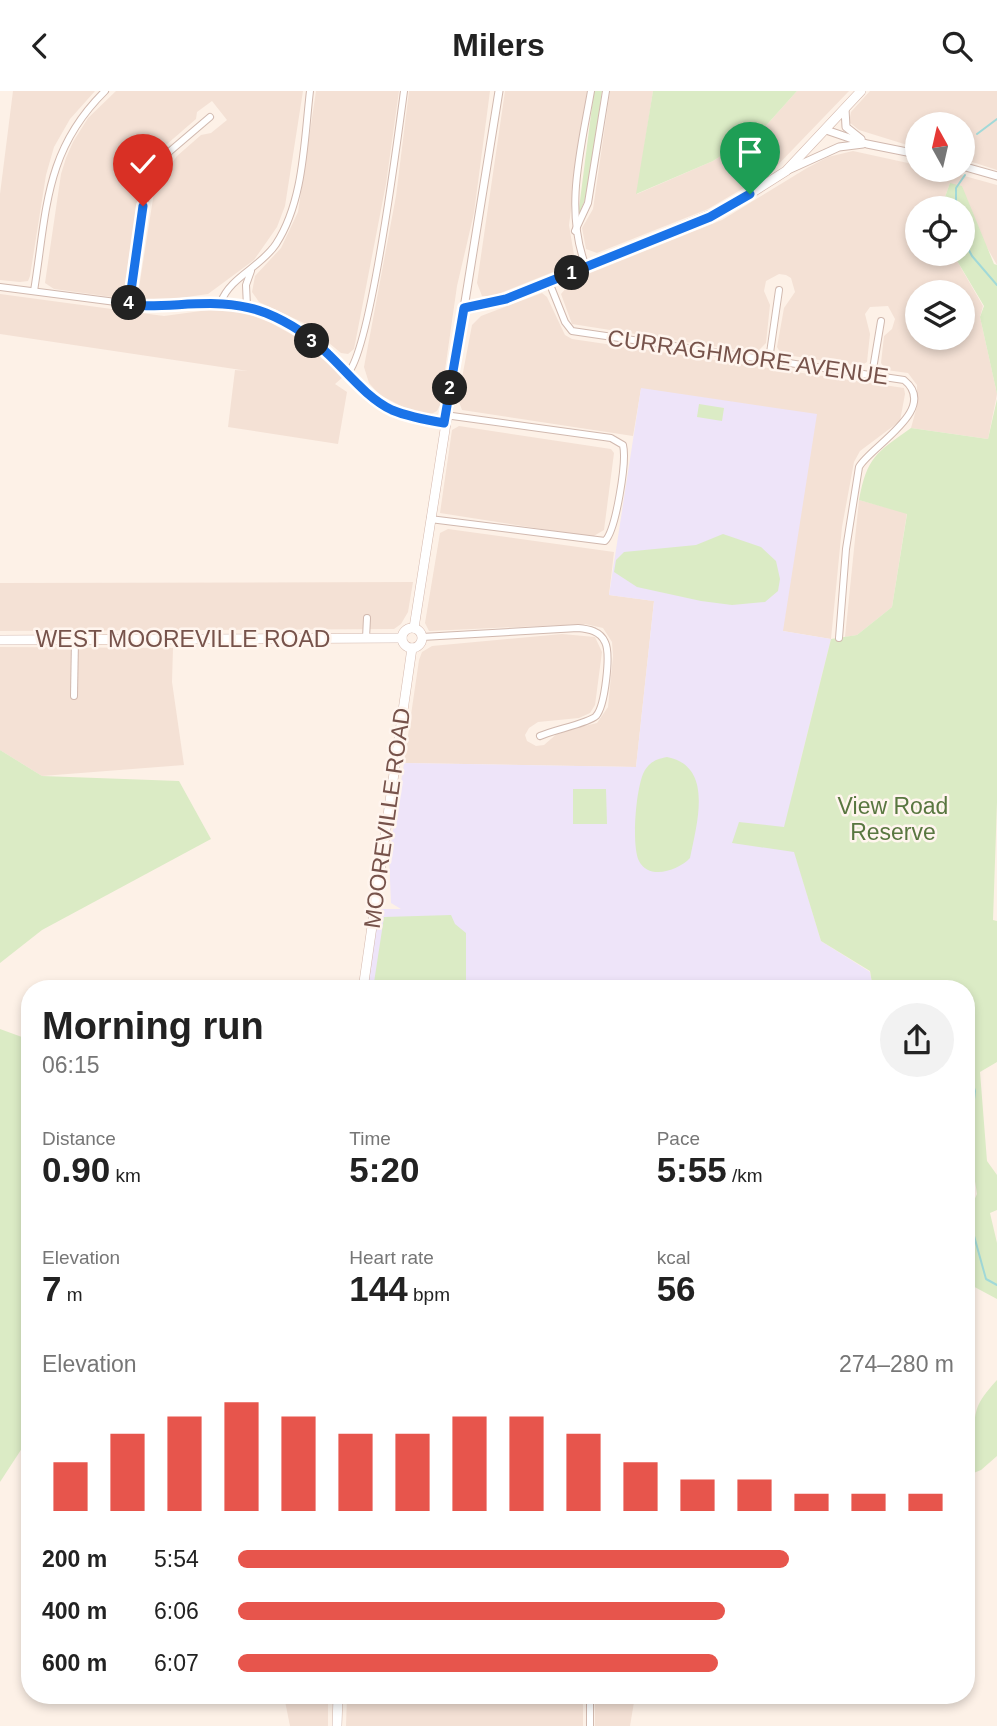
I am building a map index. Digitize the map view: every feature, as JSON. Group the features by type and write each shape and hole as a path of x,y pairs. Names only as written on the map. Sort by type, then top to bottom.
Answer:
{"main road":[{"path":"414,628 405,631 402,638 406,646 412,648 420,645 422,637 414,628 464,308 485,305 549,282 710,217 786,171 861,91"},
{"name":"WEST MOOREVILLE ROAD","path":"0,640 402,638"},
{"name":"MOOREVILLE ROAD","path":"364,980 412,648"},
{"path":"337,1726 338,1704"}],"street":[{"path":"34,291 58,160 66,139 83,113 105,91"},
{"path":"221,302 224,293 251,271 275,245 292,208 310,91"},
{"path":"348,373 358,356 368,307 391,186 404,91"},
{"path":"464,308 499,91"},
{"path":"586,267 574,233 573,214 591,91"},
{"path":"574,233 588,203 606,91"},
{"path":"845,109 846,127 867,143"},
{"path":"129,305 148,188 169,152 210,117"},
{"path":"826,130 905,151"},
{"path":"786,171 839,147 867,143"},
{"path":"975,170 997,176"},
{"path":"247,307 246,285 251,271"},
{"name":"CURRAGHMORE AVENUE","path":"549,282 565,322 572,331 904,380 913,392 906,423 865,456 859,467 846,549 839,638"},
{"path":"0,287 162,308 221,302 247,307 292,326 326,351 368,393 390,409 445,419 611,438 623,445 624,457 613,529 605,541 430,519"},
{"path":"769,360 779,290"},
{"path":"872,375 881,321"},
{"path":"366,638 367,618"},
{"path":"422,637 565,628 589,629 601,635 607,647 608,659 599,713 589,721 560,727 540,736"},
{"path":"74,696 75,639"},
{"path":"590,1704 590,1726"}],"shaded area":[{"path":"13,91 95,91 70,119 54,147 46,175 30,276 28,281 20,282 0,280 0,194"},
{"path":"116,91 303,91 285,206 277,227 254,260 208,294 158,301 143,300 138,294 155,186 177,156 201,135 211,133 227,120 212,101 197,112 196,119 166,145 147,171 137,202 124,294 119,298 54,289 45,283 61,174 66,158 88,118"},
{"path":"316,91 399,91 386,184 354,349 348,354 341,353 306,324 259,302 252,292 255,276 281,248 298,212"},
{"path":"409,91 490,91 474,213 457,286 440,405 437,411 429,415 407,409 380,395 369,383 364,367 396,196"},
{"path":"505,91 587,91 569,225 574,255 568,266 493,296 482,296 477,283"},
{"path":"610,91 653,91 637,194 713,161 763,129 797,91 849,91 771,172 708,209 597,253 586,249 582,228 593,209"},
{"path":"870,91 997,91 997,170 975,163 975,112 905,112 905,144 859,130 849,122 851,112"},
{"path":"853,151 905,162 905,182 975,182 975,179 997,185 997,265 975,227 975,196 957,196 950,183 945,196 905,196 905,266 960,266 968,280 905,280 905,350 975,350 975,292 983,306 980,317 997,394 988,439 911,428 917,406 917,385 908,373 886,370 881,363 884,336 892,329 895,319 888,306 870,307 865,314 870,334 867,362 860,366 780,352 777,347 784,308 795,292 791,278 786,275 779,274 766,281 764,291 770,305 766,343 756,353 572,324 561,294 573,280 722,220 828,157"},
{"path":"542,293 547,297 565,335 572,339 904,388 900,421 860,451 854,462 842,527 831,639 783,631 641,389 633,436 462,410 458,399 472,325 481,316"},
{"path":"0,294 164,316 216,309 246,313 271,323 300,339 343,377 335,384 347,392 338,444 228,427 235,370 248,371 0,334"},
{"path":"641,388 817,414 783,631 831,639 792,795 793,847 821,941 870,972 871,980 364,980 375,909 401,909 391,903 389,856 404,763 636,767 654,601 609,595"},
{"path":"459,426 611,449 614,453 604,530 592,537 440,513 452,430"},
{"path":"859,500 907,513 892,607 857,635 845,637"},
{"path":"448,529 614,552 609,595 654,601 636,767 404,763 419,660 422,652 432,646 562,634 595,637 602,652 595,705 590,713 579,718 538,722 529,728 525,735 527,741 536,746 544,745 559,732 597,723 608,707 613,656 612,642 603,628 585,624 429,631 425,623 440,533"},
{"path":"413,582 408,612 401,624 394,629 0,631 0,583"},
{"path":"0,647 173,648 172,682 184,765 42,776 0,750"},
{"path":"286,1704 328,1704 328,1726 290,1726"},
{"path":"347,1704 583,1704 583,1726 346,1726"},
{"path":"595,1704 634,1704 630,1726 595,1726"}],"green space":[{"path":"594,91 602,91 595,155 589,186 578,216"},
{"path":"653,91 797,91 763,129 713,161 636,194"},
{"path":"950,183 962,186 966,196 945,196"},
{"path":"975,218 994,264 997,265 997,394 980,317 984,306 975,291 975,280 968,280 960,266 975,266"},
{"name":"View Road Reserve","path":"997,399 997,802 993,920 997,921 997,1062 980,1072 987,1161 997,1175 997,1210 990,1213 997,1243 997,1299 975,1287 975,980 872,980 870,971 821,941 794,852 732,843 739,822 784,827 831,639 857,635 892,607 907,514 859,500 866,474 875,457 911,428 988,439"},
{"path":"699,404 724,408 722,421 697,417"},
{"path":"723,534 761,547 776,561 780,579 778,591 765,602 732,605 701,601 637,587 614,572 616,560 624,552 696,545"},
{"path":"0,750 42,776 179,781 211,839 42,930 0,963"},
{"path":"667,757 682,762 691,772 697,784 698,813 690,858 672,869 657,872 650,871 639,861 635,842 636,815 639,788 645,770 654,761"},
{"path":"573,789 606,789 607,824 573,824"},
{"path":"451,915 455,924 466,933 466,980 374,980 384,917"},
{"path":"0,1029 21,1037 21,1450 0,1482"},
{"path":"997,1380 997,1456 975,1472 975,1415"}],"waterway":[{"path":"977,134 997,119"},
{"path":"956,196 956,188 960,182"},
{"path":"975,259 997,285"},
{"path":"975,1239 986,1279 997,1285"}],"route":[{"path":"143,206 129,305 162,308 221,302 267,314 292,326 326,351 368,393 390,409 416,418 444,423 464,308 506,299 710,217 750,194"}]}
